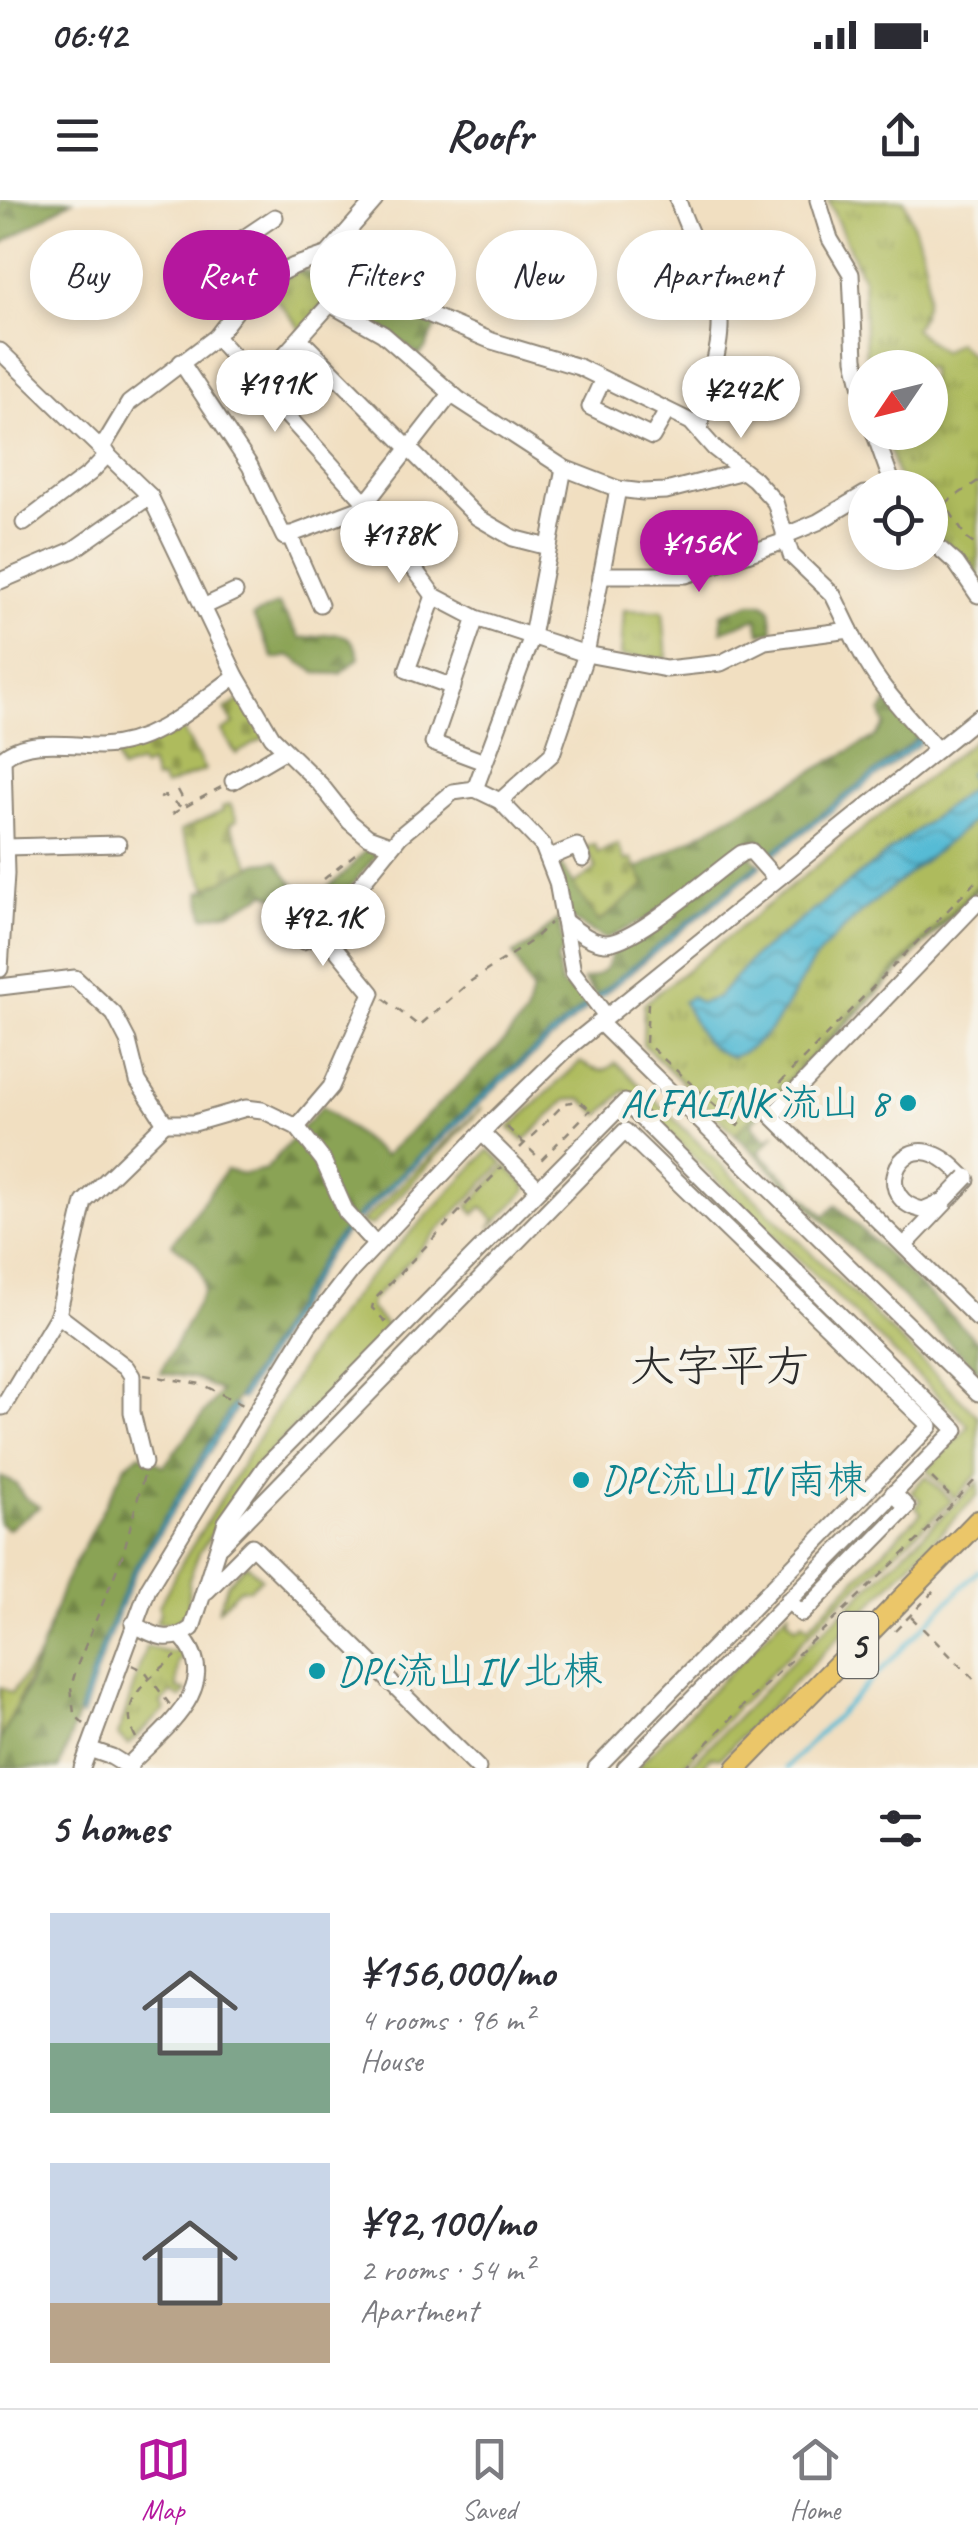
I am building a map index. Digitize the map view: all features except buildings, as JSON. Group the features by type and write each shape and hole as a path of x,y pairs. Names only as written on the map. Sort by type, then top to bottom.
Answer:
{"main road":[{"name":"5","path":"737,1768 978,1521"}],"street":[{"path":"350,230 375,200"},
{"path":"678,200 719,309 720,329 700,430"},
{"path":"818,200 830,239 852,274 855,350"},
{"path":"256,230 275,217"},
{"path":"259,383 330,304 384,334 452,394 564,468 618,489 666,490 743,471"},
{"path":"24,523 90,473 129,403 216,337 230,320"},
{"path":"442,320 492,341 579,367 700,430 714,448 775,502 784,538 796,563 833,595 870,672 937,750"},
{"path":"216,337 366,503 434,596 476,618 586,654 666,668 722,662 757,644 782,638 850,630"},
{"path":"301,340 489,526 513,538 548,547"},
{"path":"0,351 150,496 236,676 272,737 320,784 350,822 373,840 390,845"},
{"path":"181,362 250,466 284,536 366,503 452,394"},
{"path":"603,379 590,407 652,437 667,412"},
{"path":"475,789 532,636 564,468"},
{"path":"500,801 552,754 586,654 618,489"},
{"path":"0,580 63,556 150,496"},
{"path":"601,575 686,575 784,538 848,504"},
{"path":"290,534 320,604"},
{"path":"948,556 978,595"},
{"path":"204,606 235,592"},
{"path":"434,596 408,670 452,687"},
{"path":"476,618 433,743 484,762"},
{"path":"0,969 6,847 1,779 4,758 16,748 104,746 138,740 162,729 236,676"},
{"path":"82,1768 133,1624 168,1553 308,1327 375,1244 538,1076 602,1019 978,717"},
{"path":"233,781 284,751"},
{"path":"303,941 322,932 390,845 453,792 475,789 500,801 533,834 548,858 573,972 594,1000 602,1019 978,1393"},
{"path":"6,847 118,844"},
{"path":"548,858 577,846 583,859"},
{"path":"563,916 592,940 605,943 649,922 742,852 751,850 757,854 776,878"},
{"path":"978,902 772,1116 978,1319"},
{"path":"297,1127 331,1088 371,1001 371,989 322,932"},
{"path":"0,987 71,977 89,990 121,1026 134,1056 138,1081 165,1122"},
{"path":"184,1640 205,1592 226,1522 265,1467 625,1102 956,1430 625,1768"},
{"path":"0,1406 58,1315 84,1202 165,1122 194,1122 246,1108 262,1110 297,1127 323,1160 340,1202 375,1244"},
{"path":"219,1548 625,1131 930,1426 596,1768"},
{"path":"482,1133 538,1188"},
{"path":"904,1246 967,1180 933,1153 920,1151 903,1159 894,1176 898,1196 923,1210 944,1201 978,1165"},
{"path":"58,1315 126,1367 132,1376 132,1412 144,1463"},
{"path":"205,1592 252,1546 478,1768"},
{"path":"133,1624 162,1639 184,1640"},
{"path":"89,1749 129,1767 190,1701 196,1687 195,1662 184,1640"}],"path":[{"path":"978,481 947,502 946,507 967,539 978,547"},
{"path":"172,814 233,781"},
{"path":"178,790 184,807"},
{"path":"160,798 165,796 184,807"},
{"path":"324,879 373,840"},
{"path":"648,997 646,1043 738,1126 978,879"},
{"path":"371,989 418,1026 485,970 563,916"},
{"path":"391,1327 372,1308 374,1300 524,1144 565,1103 578,1101 598,1117"},
{"path":"506,1126 541,1160 590,1109"},
{"path":"132,1376 187,1380 244,1406"},
{"path":"83,1723 74,1714 71,1687 123,1554 143,1482 144,1463"},
{"path":"927,1473 956,1502"},
{"path":"684,1768 978,1477"},
{"path":"910,1616 978,1682"},
{"path":"133,1745 138,1740 130,1725 133,1705 150,1676 184,1640"},
{"path":"131,1664 150,1676 158,1692 178,1714"}],"green space":[{"path":"0,200 72,200 0,245"},
{"path":"828,200 904,200 921,248 927,282 922,314 914,329 940,350 865,350 863,279"},
{"path":"298,271 310,281 311,320 302,331 290,316 290,275"},
{"path":"369,320 439,321 418,355"},
{"path":"957,342 978,362 978,578 964,557 948,544 948,470 895,470 890,450 948,450 945,350"},
{"path":"751,603 764,603 770,608 773,631 760,633 757,618 722,631 721,614"},
{"path":"278,604 300,638 344,635 359,658 340,674 316,673 291,656 274,659 253,616"},
{"path":"624,610 663,611 667,659 621,656"},
{"path":"243,699 266,737 236,754 222,731 234,724 225,709"},
{"path":"888,702 920,737 766,857 759,851 650,917 605,939 569,918 553,860 557,859 599,922 644,885 637,869 876,736 885,725 881,713"},
{"path":"179,723 205,770 165,786 161,779 155,780 150,763 121,770 115,751"},
{"path":"978,737 978,884 735,1134 643,1044 644,1004"},
{"path":"230,804 237,820 230,824 251,867 207,888 180,831"},
{"path":"594,844 598,853 618,844 625,861 632,859 645,885 599,922 573,885 596,869 586,847"},
{"path":"370,845 377,849 377,854 319,925 295,906 267,893 230,912 204,917 200,892 258,863 277,861 298,887 315,898"},
{"path":"747,854 759,863 596,996 583,980 605,969 613,946"},
{"path":"978,884 978,889 751,1124 767,1140 776,1133 759,1152 825,1216 836,1205 978,1342 978,1371 735,1134"},
{"path":"558,919 564,949 557,959 561,985 590,1001 492,1085 326,1251 131,1573 59,1768 0,1768 0,1741 30,1682 63,1586 125,1466 140,1454 164,1466 221,1391 194,1378 160,1373 204,1291 199,1269 172,1244 226,1170 244,1174 266,1169 322,1106 384,1156 496,1050 526,1015 532,991 513,954 530,945"},
{"path":"580,1062 598,1070 615,1063 623,1069 978,1416 978,1474 955,1498 927,1470 969,1426 625,1090 600,1115 582,1099 566,1100 524,1141 510,1128"},
{"path":"482,1108 371,1226 361,1223"},
{"path":"489,1150 503,1163 371,1301 370,1308 389,1328 400,1320 257,1465 199,1553 189,1579 188,1612 175,1623 156,1623 159,1606 181,1564 317,1342 366,1280"},
{"path":"506,1166 526,1186 526,1191 490,1228 495,1220 482,1207 475,1214 468,1207"},
{"path":"0,1476 16,1484 23,1496 39,1507 8,1529 0,1523"},
{"path":"926,1476 952,1501 833,1609 735,1706 681,1768 636,1768 790,1610 787,1618 796,1627 803,1622 808,1627 921,1513 916,1507 921,1501 911,1491"},
{"path":"978,1482 978,1495 720,1758 711,1756 705,1762 707,1768 688,1768 798,1655"},
{"path":"247,1564 261,1578 250,1589 239,1589 218,1611 228,1583"},
{"path":"146,1646 165,1652 184,1650 187,1658 178,1660 177,1688 186,1691 181,1698 172,1692 161,1703 165,1710 128,1745 118,1736"},
{"path":"38,1657 0,1741 0,1687 12,1693"}],"water":[{"path":"921,737 924,740 769,859 766,857"},
{"path":"977,767 978,816 838,934 820,953 762,1039 732,1057 706,1042 683,1002 691,996 700,1003 717,998 753,957 971,788 968,773"},
{"path":"759,863 762,865 598,999 596,996"},
{"path":"590,1001 592,1004 496,1087 358,1220 356,1217 492,1085"},
{"path":"350,1223 242,1399 238,1398 326,1251"},
{"path":"233,1405 237,1407 134,1575 82,1716 79,1713 97,1657 131,1573"}],"waterway":[{"path":"786,1768 978,1571"}],"place":[{"name":"ALFALINK 流山 8","path":"908,1103"},
{"name":"DPL流山IV 南棟","path":"581,1480"},
{"name":"DPL流山IV 北棟","path":"317,1671"}],"district":[{"name":"大字平方","path":"720,1366"}]}
